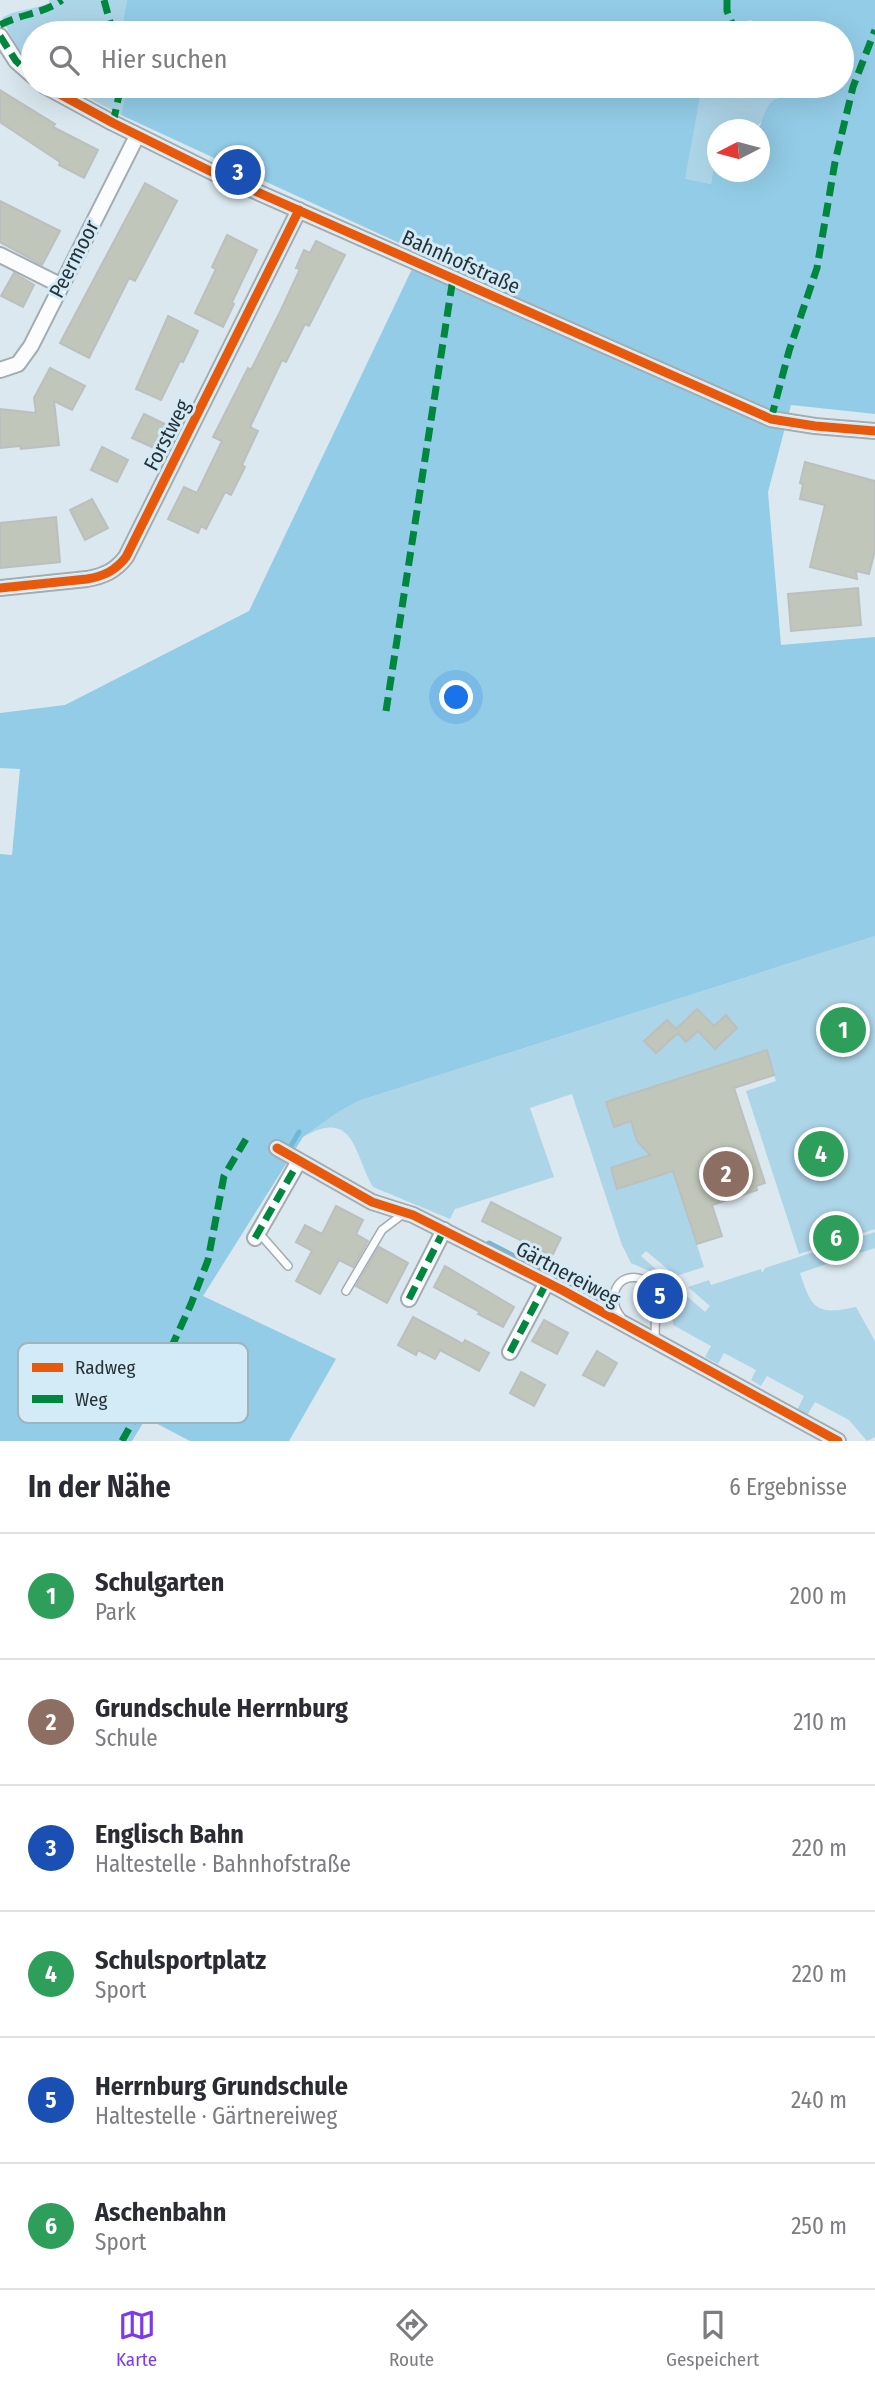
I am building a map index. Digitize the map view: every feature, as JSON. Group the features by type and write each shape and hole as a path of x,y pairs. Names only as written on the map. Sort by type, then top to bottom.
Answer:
{"street":[{"path":"1,38 21,65"},
{"name":"Bahnhofstraße","path":"67,98 212,172 771,419 875,431"},
{"name":"Peermoor","path":"0,370 18,364 31,346 137,136"},
{"name":"Forstweg","path":"0,588 87,579 110,573 119,566 126,557 299,209"},
{"path":"0,255 60,285"},
{"name":"Gärtnereiweg","path":"277,1148 372,1202 444,1230 547,1282 838,1441"},
{"path":"257,1235 299,1161"},
{"path":"409,1299 444,1230"},
{"name":"Gärtnereiweg","path":"510,1352 547,1282"}],"lane":[{"path":"346,1291 382,1230 405,1213"},
{"path":"257,1235 288,1266"},
{"path":"628,1326 617,1313 613,1301 614,1290 621,1281 637,1277 655,1290 656,1340"}],"shaded area":[{"path":"49,0 127,0 123,21 21,21 21,51 2,18 49,3"},
{"path":"127,0 875,0 875,414 791,405 768,492 781,645 875,637 875,936 358,1101 303,1137 203,1296 336,1359 289,1441 190,1441 156,1423 248,1423 248,1343 18,1343 18,1423 143,1423 132,1441 0,1441 0,854 12,855 20,769 0,768 0,713 65,705 249,611 412,269 423,254 121,115 125,98 700,98 685,179 711,184 770,182 770,119 763,119 766,111 772,102 779,98 854,98 854,21 123,21"},
{"path":"89,98 125,98 121,115"},
{"path":"700,98 778,98 763,119 707,119 707,182 711,184 684,180"},
{"path":"875,936 875,1229 799,1254 746,1091 776,1081 766,1051 614,1126 662,1111 636,1136 637,1141 649,1149 674,1148 611,1168 617,1188 689,1166 675,1176 704,1267 676,1276 646,1251 641,1256 667,1279 664,1280 631,1263 622,1245 572,1094 530,1108 554,1177 455,1209 450,1219 373,1187 356,1149 343,1131 333,1128 320,1129 303,1137 358,1101","holes":["697,1009 709,1021 687,1042 678,1033 645,1041 667,1020 676,1029"]},
{"path":"875,1232 875,1248 800,1273 813,1303 825,1310 856,1307 875,1341 875,1437 867,1441 849,1420 815,1402 806,1417 796,1412 804,1396 767,1376 761,1386 751,1380 756,1370 724,1353 718,1364 705,1357 711,1346 673,1325 671,1292 680,1290 705,1312 710,1306 688,1287 709,1280 711,1285 761,1269 762,1273 765,1268"}],"building":[{"path":"0,90 55,124 53,127 98,150 84,178 59,165 60,162 0,122"},
{"path":"145,183 177,201 135,281 129,278 89,358 60,343"},
{"path":"0,201 60,231 42,265 0,242"},
{"path":"227,235 257,250 223,327 195,313 216,269 212,267"},
{"path":"316,241 345,255 309,326 305,324 286,362 282,360 250,427 258,431 231,495 225,492 206,529 201,526 198,533 168,519 184,487 197,493 222,441 213,437 280,312 300,269 296,268 304,250 310,253"},
{"path":"14,273 34,285 23,307 1,296"},
{"path":"168,316 198,331 161,400 136,389"},
{"path":"50,368 85,386 72,410 54,401 59,445 0,448 0,409 36,413 34,398"},
{"path":"144,414 169,426 158,450 132,438"},
{"path":"102,447 128,460 117,482 91,470"},
{"path":"805,462 875,481 875,550 869,574 856,571 857,579 810,567 825,505 800,499 803,484 800,483"},
{"path":"92,499 108,528 85,540 70,510"},
{"path":"56,517 60,562 0,568 0,523"},
{"path":"858,588 861,625 791,631 788,594"},
{"path":"697,1009 714,1026 726,1015 737,1028 715,1049 698,1031 686,1042 678,1033 656,1053 644,1041 667,1020 676,1029"},
{"path":"767,1050 774,1075 734,1088 765,1183 756,1186 757,1190 712,1205 722,1236 697,1244 673,1171 617,1189 611,1168 650,1155 637,1141 631,1121 614,1127 606,1102"},
{"path":"491,1202 561,1238 552,1256 482,1221"},
{"path":"336,1206 363,1220 356,1234 368,1241 353,1267 339,1260 320,1294 296,1281 312,1251 296,1242 305,1225 322,1234"},
{"path":"379,1247 408,1263 387,1303 356,1286"},
{"path":"445,1266 514,1307 503,1327 434,1287"},
{"path":"413,1317 463,1344 465,1340 489,1353 479,1371 440,1350 435,1359 418,1350 416,1355 398,1345"},
{"path":"544,1320 568,1333 557,1354 532,1341"},
{"path":"597,1351 617,1363 604,1386 583,1375"},
{"path":"521,1372 545,1385 534,1406 510,1393"}],"waterway":[{"path":"288,1151 299,1132"},
{"path":"489,1243 578,1289"}],"marked path":[{"path":"0,25 62,0"},
{"path":"104,0 110,21"},
{"path":"727,0 727,11 731,21"},
{"path":"854,84 875,30"},
{"path":"0,36 21,65"},
{"path":"113,123 118,98"},
{"path":"771,419 789,351 817,268 835,162 850,98"},
{"path":"386,711 453,278"},
{"path":"173,1343 208,1260 224,1176 249,1134"},
{"path":"255,1238 299,1161"},
{"path":"409,1299 444,1230"},
{"path":"510,1352 547,1282"},
{"path":"122,1441 132,1423"}],"cycle path":[{"path":"67,98 212,172 771,419 875,431"},
{"path":"0,588 93,578 113,569 126,557 299,210"},
{"path":"277,1148 372,1202 413,1215 562,1290 838,1441"}],"place":[{"name":"Englisch Bahn","path":"238,172"},
{"name":"Schulgarten","path":"843,1030"},
{"name":"Schulsportplatz","path":"821,1154"},
{"name":"Grundschule Herrnburg","path":"726,1174"},
{"name":"Aschenbahn","path":"836,1238"},
{"name":"Herrnburg Grundschule","path":"660,1296"}]}
